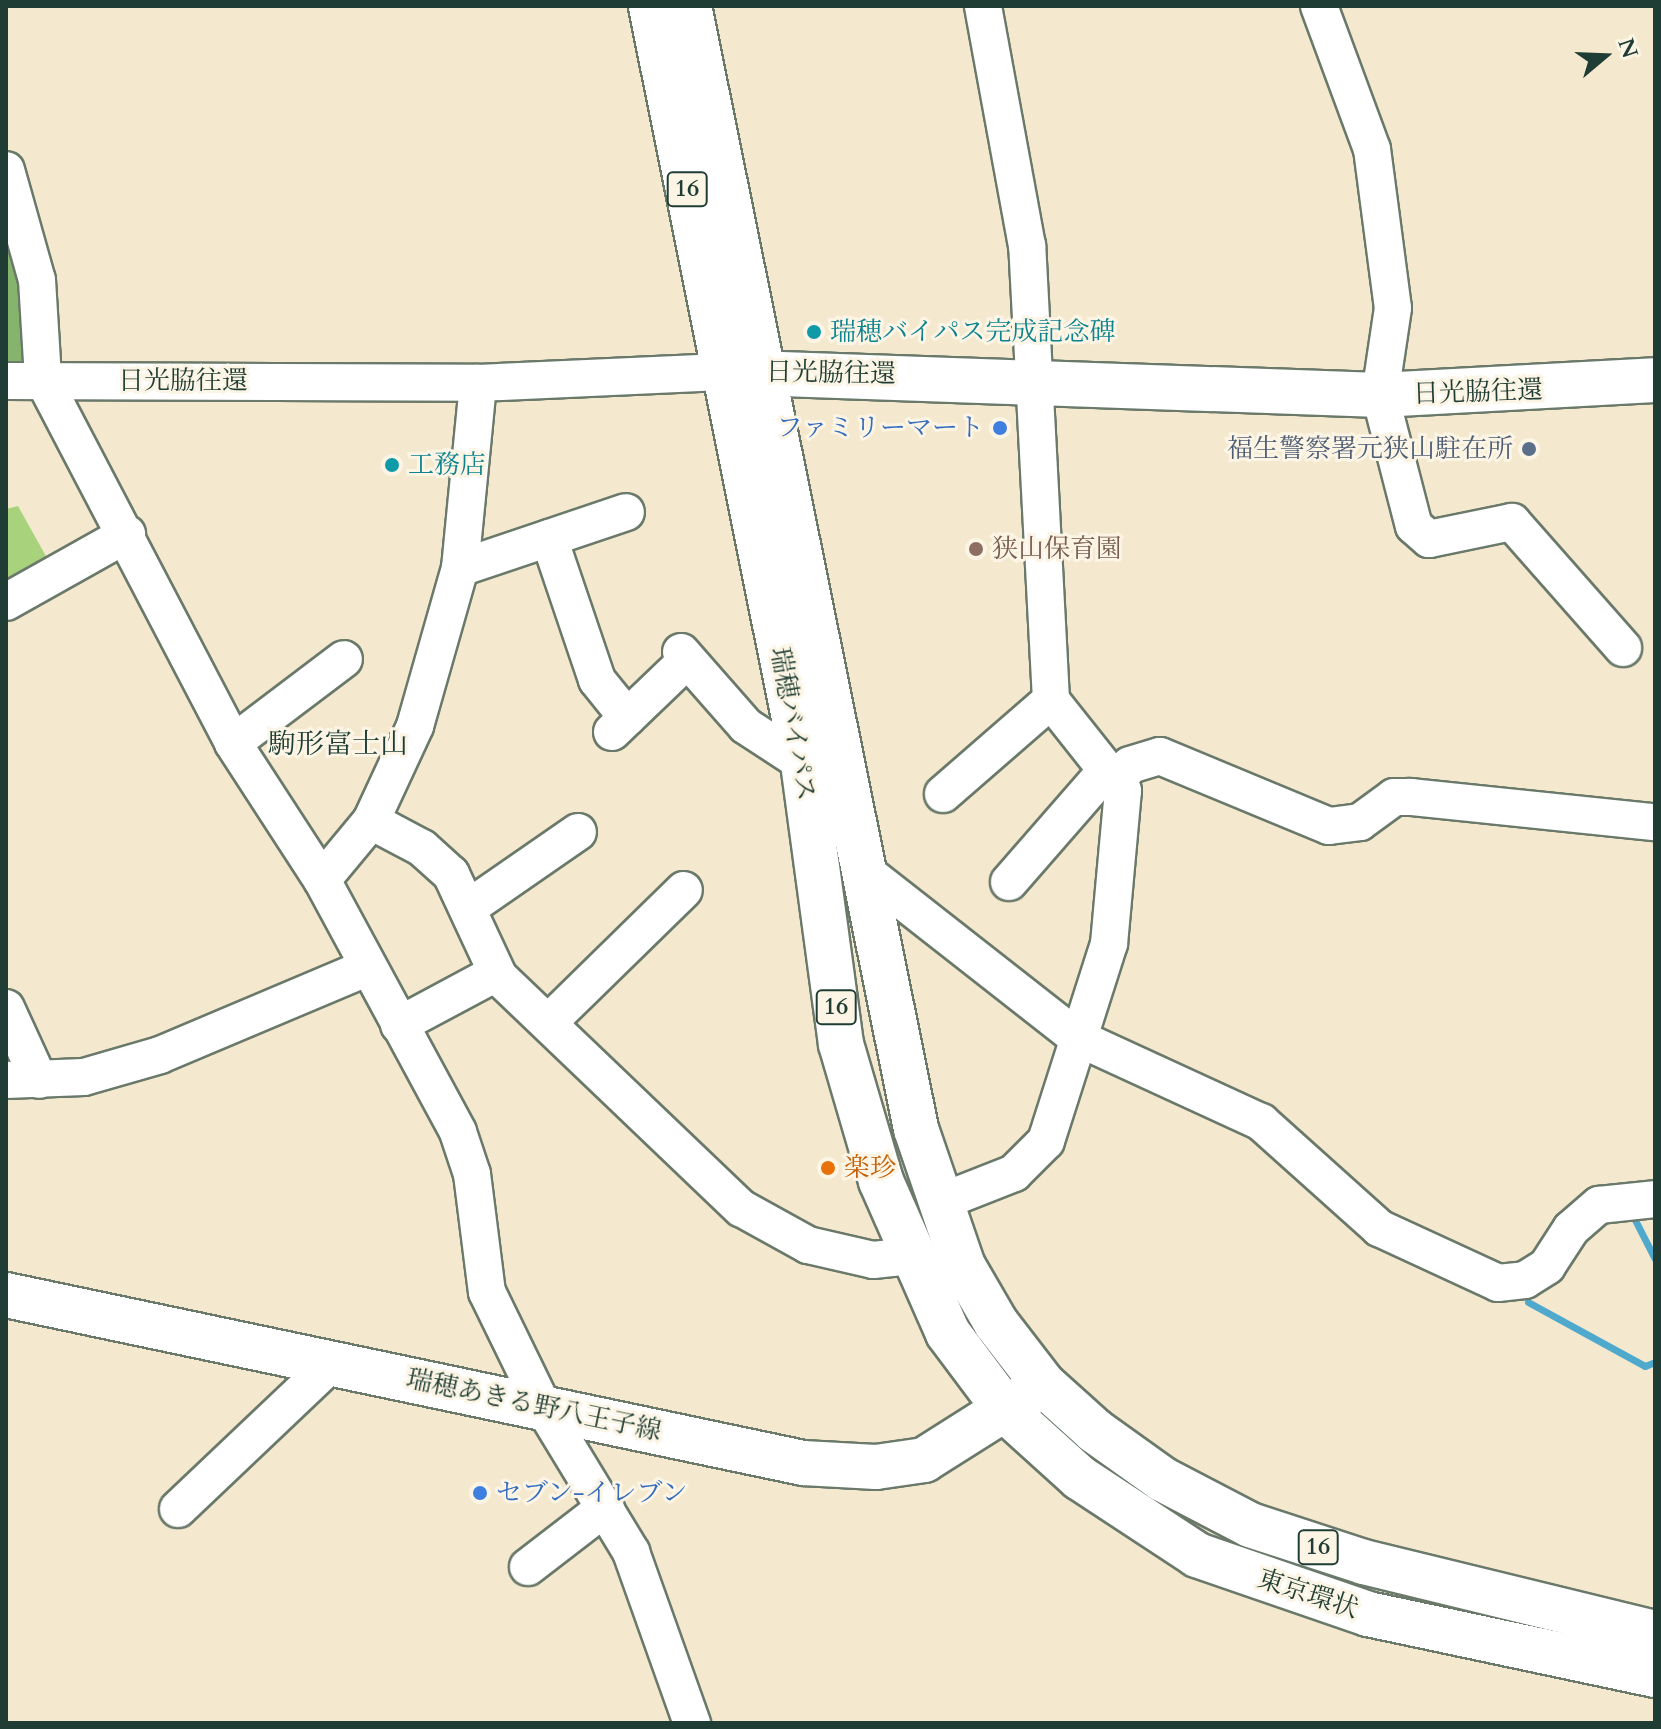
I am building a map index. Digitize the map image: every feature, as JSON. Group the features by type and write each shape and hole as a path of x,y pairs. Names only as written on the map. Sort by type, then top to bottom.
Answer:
{"main road":[{"name":"瑞穂バイパス","path":"651,6 862,869 938,1203 963,1266 1043,1384"},
{"name":"瑞穂バイパス","path":"689,6 803,763 841,1044 909,1256 948,1333 1007,1412"},
{"name":"日光脇往還","path":"742,372 1031,379 1380,395 1655,380"},
{"name":"瑞穂あきる野八王子線","path":"6,1295 803,1463 876,1467 924,1460 1007,1412 1043,1384"},
{"name":"東京環状","path":"1043,1384 1162,1479 1250,1525 1364,1562 1655,1633"},
{"name":"東京環状","path":"1007,1412 1080,1478 1197,1555 1368,1614 1655,1675"}],"street":[{"path":"938,1203 1014,1173 1046,1141 1078,1059 1076,1037 1109,944 1123,791 1051,700 1021,193 983,6"},
{"path":"1319,6 1372,149 1387,232 1393,308 1380,395 1414,526 1429,539 1512,522 1623,648"},
{"path":"6,170 37,280 43,379 127,534 233,743 322,880 458,1132 472,1174 487,1292 543,1407 606,1507 654,1603 692,1723"},
{"name":"日光脇往還","path":"6,381 478,383 742,372"},
{"path":"322,880 371,821 415,726 460,568 478,383"},
{"path":"460,568 626,512"},
{"path":"6,602 127,534"},
{"path":"549,538 597,680 619,725 684,656 746,726 803,763"},
{"path":"233,743 344,659"},
{"path":"943,794 1051,700"},
{"path":"1009,882 1111,776 1130,765 1160,756 1329,826 1360,822 1394,797 1655,822"},
{"path":"371,821 422,848 471,906 496,973 679,1156 774,1230 873,1260 909,1256"},
{"path":"471,906 578,832"},
{"path":"862,869 1076,1037 1261,1122 1379,1228 1498,1283 1525,1280 1547,1266 1571,1229 1599,1205 1655,1199"},
{"path":"548,1023 684,890"},
{"path":"6,1008 22,1080 84,1077 160,1055 368,967"},
{"path":"399,1025 496,973"},
{"path":"178,1509 333,1362"},
{"path":"528,1567 606,1507"}],"green space":[{"path":"15,231 28,364 6,365 6,234"},
{"path":"18,506 52,567 6,592 6,509"}],"waterway":[{"path":"1633,1216 1655,1259"},
{"path":"1528,1302 1645,1366 1655,1362"}],"place":[{"name":"瑞穂バイパス完成記念碑","path":"814,332"},
{"name":"ファミリーマート","path":"1000,428"},
{"name":"福生警察署元狭山駐在所","path":"1529,449"},
{"name":"工務店","path":"392,465"},
{"name":"狭山保育園","path":"976,549"},
{"name":"楽珍","path":"828,1168"},
{"name":"セブン-イレブン","path":"480,1493"}],"district":[{"name":"駒形富士山","path":"338,744"}]}
